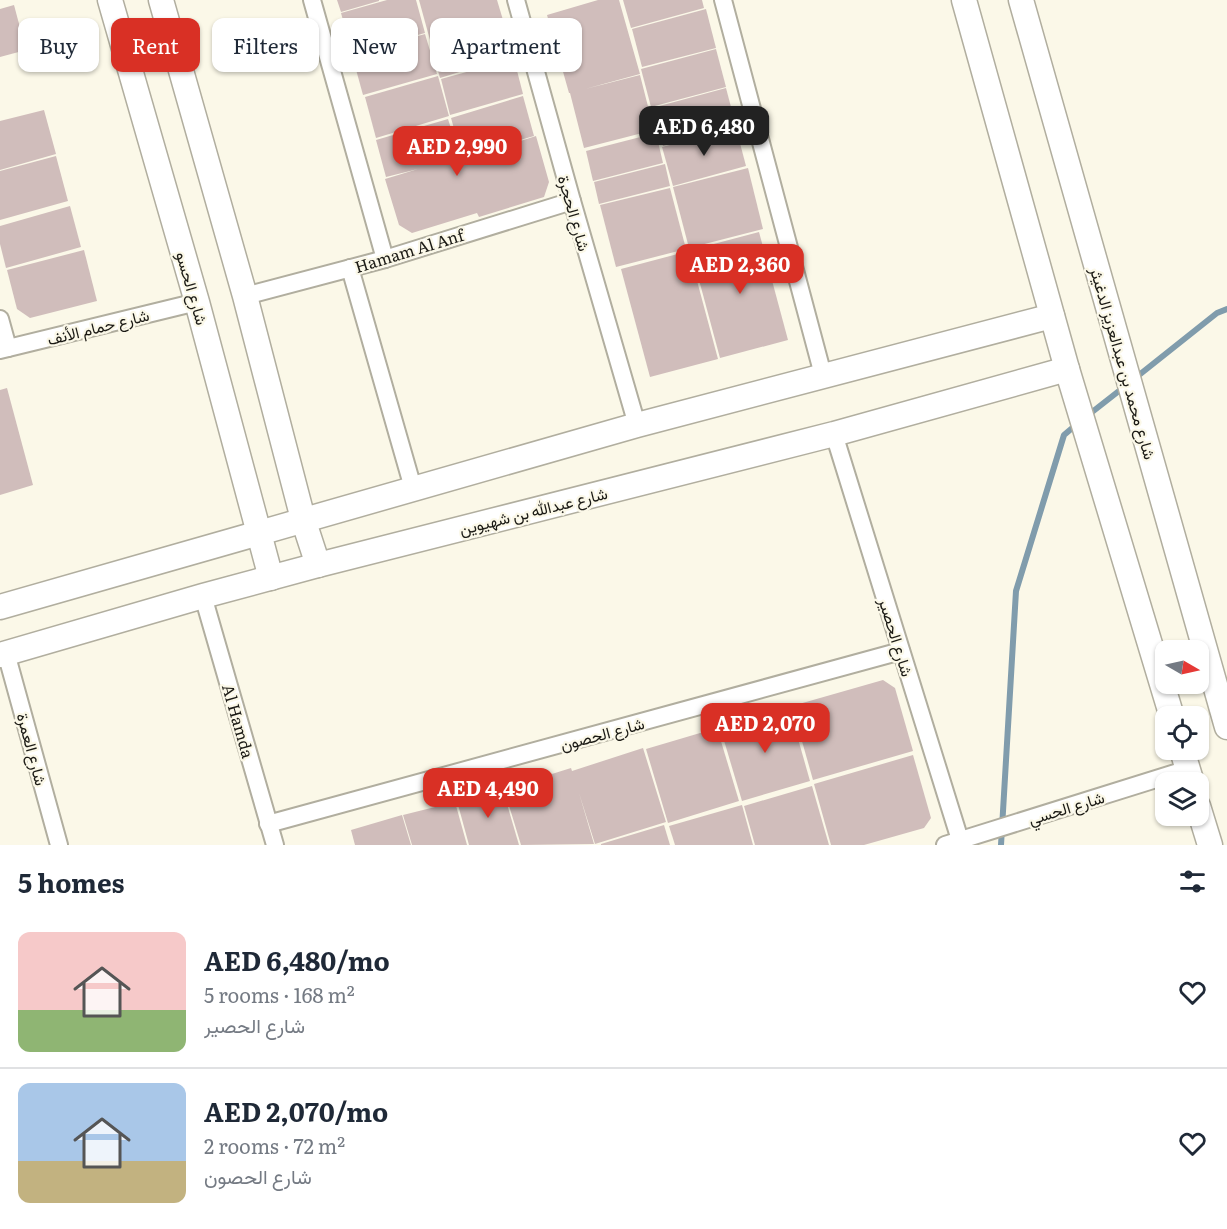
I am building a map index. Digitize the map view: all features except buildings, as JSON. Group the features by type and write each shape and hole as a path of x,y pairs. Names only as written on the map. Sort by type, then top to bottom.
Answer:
{"street":[{"name":"شارع الحسو","path":"111,0 197,302 271,578"},
{"path":"161,0 245,296 303,519 318,565"},
{"path":"312,0 385,259"},
{"name":"شارع الحجرة","path":"516,0 637,425"},
{"path":"723,0 823,375"},
{"path":"964,0 1067,369 1169,706"},
{"name":"شارع محمد بن عبدالعزيز الدغيثر","path":"1021,0 1227,727"},
{"name":"Hamam Al Anf","path":"245,296 385,259 572,201"},
{"path":"350,268 413,488"},
{"name":"شارع حمام الأنف","path":"4,349 197,302"},
{"path":"0,607 637,425 1052,316"},
{"path":"0,319 4,349"},
{"name":"شارع عبدالله بن شهيوين","path":"3,654 318,565 834,434 1067,369"},
{"name":"شارع الحصير","path":"834,434 901,651 952,843"},
{"name":"Al Hamda","path":"203,596 275,845"},
{"name":"شارع الحصون","path":"268,824 901,651"},
{"name":"شارع العمرة","path":"3,654 59,845"},
{"name":"شارع الحسي","path":"952,843 1187,768"},
{"path":"1204,826 1210,845"}],"waterway":[{"path":"1134,379 1217,313 1227,309"},
{"path":"1087,416 1124,387"},
{"path":"1001,845 1016,591 1064,435 1077,424"}]}
